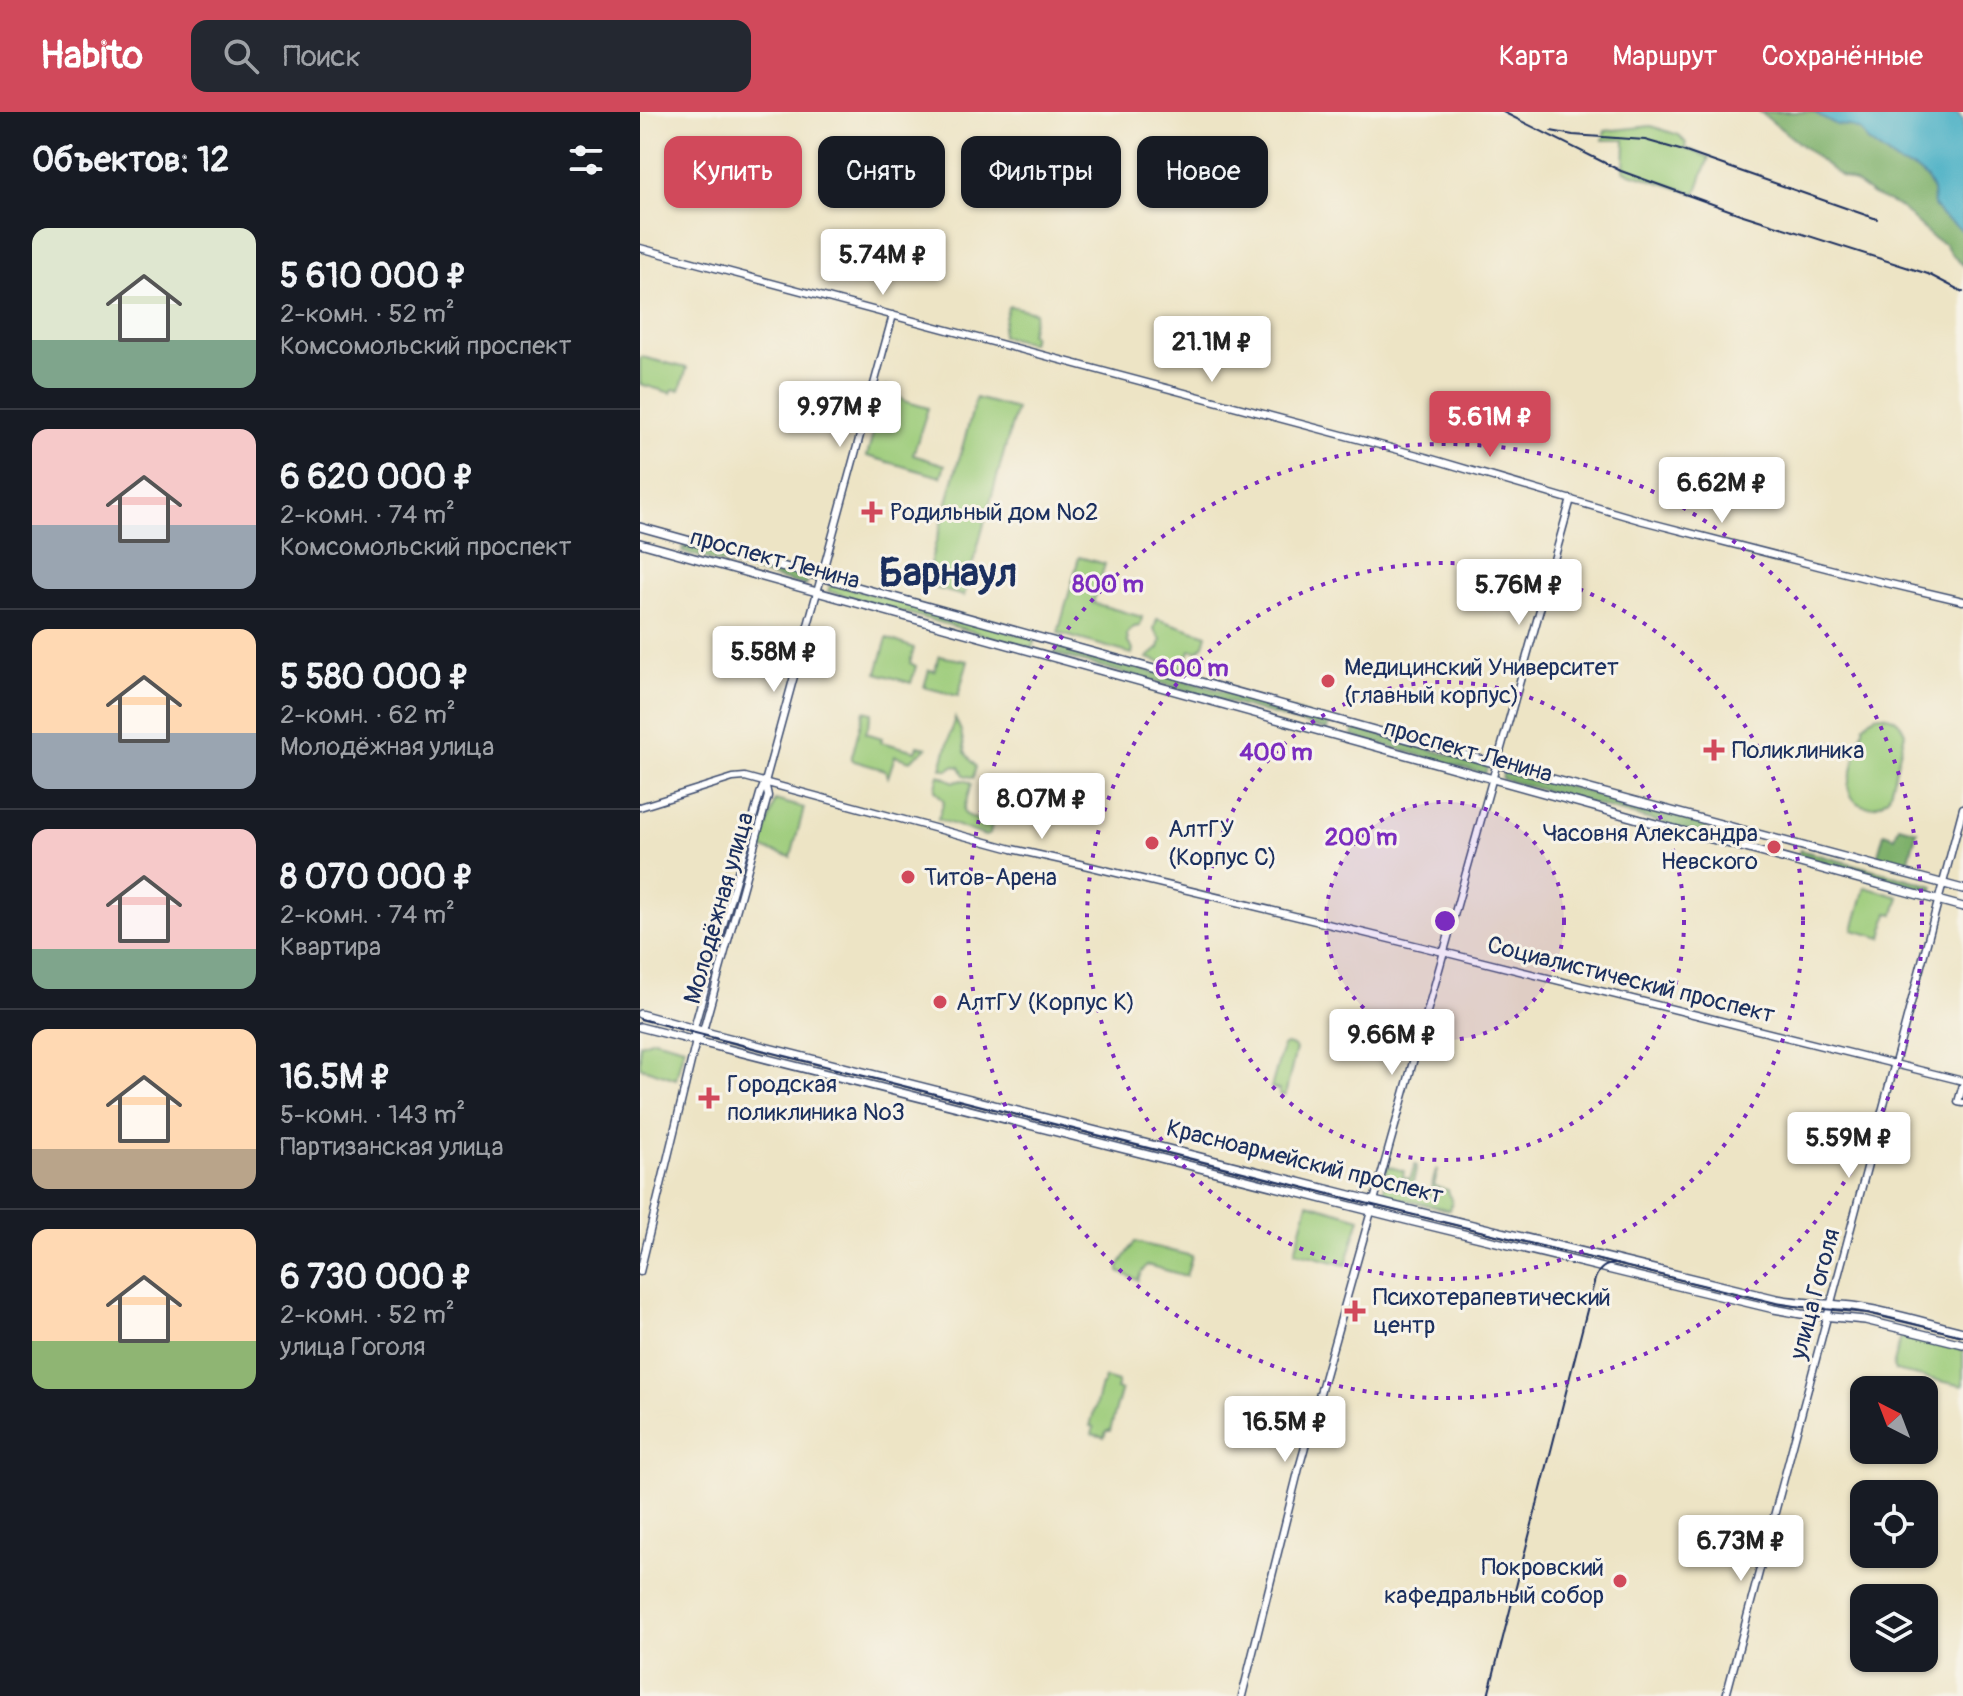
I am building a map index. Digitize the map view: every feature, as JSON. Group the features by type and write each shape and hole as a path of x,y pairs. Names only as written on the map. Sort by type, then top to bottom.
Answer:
{"main road":[{"name":"проспект Ленина","path":"640,527 1497,764 1963,889"},
{"name":"проспект Ленина","path":"640,543 1963,907"},
{"name":"Красноармейский проспект","path":"640,1014 1374,1201 1777,1299 1868,1309 1963,1332"},
{"name":"Красноармейский проспект","path":"640,1027 1774,1309 1865,1320 1963,1344"},
{"path":"1186,1164 1189,1154"},
{"path":"1475,1237 1478,1226"}],"street":[{"path":"640,248 1242,407 1643,521 1963,601"},
{"name":"Молодёжная улица","path":"640,1272 696,1041 700,1037 699,1030 768,796 765,782 893,315"},
{"path":"1242,1696 1289,1506 1571,499"},
{"name":"Социалистический проспект","path":"640,807 739,776 1012,849 1443,952 1963,1083"},
{"name":"улица Гоголя","path":"1726,1696 1963,808"},
{"path":"1961,1103 1963,1083"}],"green space":[{"path":"1760,112 1813,112 1837,125 1861,131 1868,141 1901,165 1915,169 1927,179 1933,190 1934,206 1963,231 1963,265 1945,244 1934,239 1900,207 1840,176"},
{"path":"1651,126 1679,135 1686,143 1685,148 1709,157 1696,194 1624,171 1625,140 1603,140 1605,131"},
{"path":"1010,306 1035,312 1031,343 1002,336"},
{"path":"642,357 687,368 680,390 673,389 671,393 640,384"},
{"path":"886,386 904,401 928,408 913,455 945,465 941,477 867,456"},
{"path":"976,398 1016,409 964,596 924,585"},
{"path":"685,542 810,575 806,586 682,552"},
{"path":"1079,557 1105,564 1093,603 1142,617 1140,626 1127,634 1132,654 1058,633"},
{"path":"1482,563 1529,575 1536,584 1534,593 1528,598 1512,600 1477,589 1470,575 1476,565"},
{"path":"831,583 1035,639 1032,648 828,591"},
{"path":"1157,619 1207,635 1198,651 1190,650 1184,669 1147,658 1159,648 1161,640 1154,629"},
{"path":"887,638 914,648 910,663 916,666 911,683 877,673"},
{"path":"1057,645 1330,721 1327,730 1055,654"},
{"path":"939,656 968,661 958,696 924,687 929,670 935,671"},
{"path":"864,711 872,713 866,733 882,738 881,742 916,751 918,746 927,748 910,761 895,756 888,777 885,770 851,760"},
{"path":"1876,715 1894,718 1905,733 1889,796 1877,805 1865,806 1854,800 1848,786 1864,725"},
{"path":"955,718 965,752 976,767 973,778 964,775 960,767 941,768"},
{"path":"1355,728 1488,766 1485,774 1352,736"},
{"path":"1504,769 1708,825 1705,835 1502,779"},
{"path":"939,775 954,782 963,780 971,784 965,814 992,824 990,834 985,836 938,819 944,801 935,790"},
{"path":"775,800 804,808 791,857 761,848"},
{"path":"1899,826 1917,831 1907,866 1877,858 1884,833 1895,837"},
{"path":"1800,850 1934,886 1931,895 1797,859"},
{"path":"1865,887 1899,897 1894,914 1888,913 1882,938 1853,930"},
{"path":"654,1039 684,1047 676,1079 640,1067 640,1044"},
{"path":"1286,1044 1296,1049 1285,1096 1271,1088"},
{"path":"1415,1165 1411,1191 1429,1196 1438,1170 1434,1186 1448,1190 1452,1202 1450,1210 1392,1197 1384,1191 1387,1166 1404,1171 1403,1177 1410,1179"},
{"path":"1308,1203 1360,1218 1346,1265 1295,1252"},
{"path":"1135,1242 1192,1256 1186,1276 1147,1265 1138,1280 1119,1272 1119,1266"},
{"path":"1901,1336 1963,1350 1963,1386 1938,1380 1938,1376 1895,1371 1893,1367"},
{"path":"1105,1378 1118,1382 1116,1389 1121,1391 1110,1431 1106,1431 1104,1437 1092,1434 1094,1427 1090,1426"}],"water":[{"path":"1813,112 1957,113 1963,119 1963,231 1934,206 1933,190 1927,179 1915,169 1901,165 1868,141 1861,131 1837,125"}],"tram line":[{"path":"640,1019 1373,1205 1776,1303 1867,1313 1963,1336"},
{"path":"1488,1696 1595,1279 1603,1267 1617,1264"}],"railway":[{"path":"1503,112 1621,171 1740,214 1928,274 1963,292"},
{"path":"1551,131 1645,140 1877,219"}],"place":[{"name":"Родильный дом №2","path":"872,512"},
{"name":"Медицинский Университет (главный корпус)","path":"1328,681"},
{"name":"Поликлиника","path":"1714,750"},
{"name":"АлтГУ (Корпус С)","path":"1152,843"},
{"name":"Часовня Александра Невского","path":"1774,847"},
{"name":"Титов-Арена","path":"908,877"},
{"name":"АлтГУ (Корпус К)","path":"940,1002"},
{"name":"Городская поликлиника №3","path":"709,1098"},
{"name":"Психотерапевтический центр","path":"1355,1311"},
{"name":"Покровский кафедральный собор","path":"1620,1581"}],"district":[{"name":"Барнаул","path":"948,573"}]}
